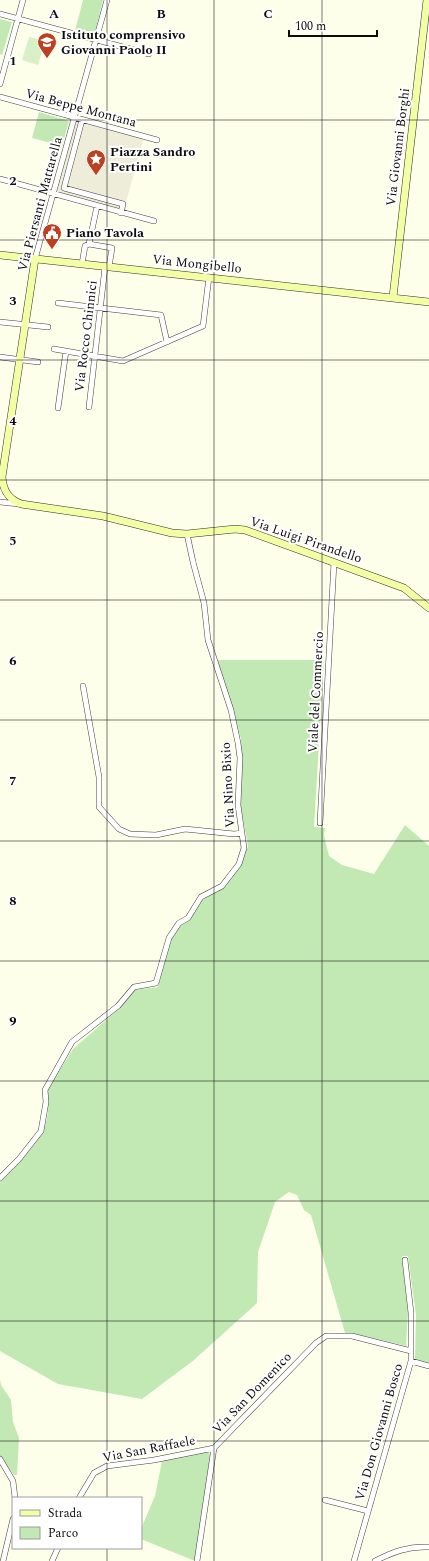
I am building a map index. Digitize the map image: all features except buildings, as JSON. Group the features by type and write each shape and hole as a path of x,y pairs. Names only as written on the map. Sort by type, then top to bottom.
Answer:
{"street":[{"path":"0,84 23,0"},
{"name":"Via Piersanti Mattarella","path":"2,483 3,451 21,359 35,258 107,0"},
{"name":"Via Giovanni Borghi","path":"393,297 427,0"},
{"path":"0,14 149,54"},
{"name":"Via Beppe Montana","path":"0,97 157,140"},
{"path":"82,120 64,188 123,204 121,213"},
{"path":"0,179 154,221"},
{"path":"82,264 85,246 89,244 97,206"},
{"name":"Via Rocco Chinnici","path":"89,244 112,248 100,308 89,407"},
{"name":"Via Mongibello","path":"0,255 429,302"},
{"path":"54,349 123,361 203,326 209,277"},
{"path":"58,303 161,315 167,342"},
{"path":"0,322 48,327"},
{"path":"58,408 66,351"},
{"path":"0,357 38,362"},
{"path":"0,490 2,483"},
{"path":"2,483 9,497 21,504"},
{"name":"Via Luigi Pirandello","path":"0,502 103,516 159,530 187,534 235,529 245,530 404,588 429,608"},
{"name":"Via Nino Bixio","path":"0,1178 19,1159 41,1132 46,1102 45,1090 72,1042 118,1006 134,987 156,983 169,938 179,923 188,918 201,897 222,886 239,864 244,848 238,796 240,758 238,743 231,710 209,645 204,603 191,556 187,534"},
{"name":"Viale del Commercio","path":"320,823 334,562"},
{"path":"83,686 99,777 99,807 119,829 130,834 156,835 185,829 234,834 242,833"},
{"name":"Via Don Giovanni Bosco","path":"354,1561 411,1361 411,1314 405,1260"},
{"name":"Via San Domenico","path":"198,1561 214,1448 316,1343 326,1336 352,1336 411,1351"},
{"path":"411,1361 429,1366"},
{"name":"Via San Raffaele","path":"80,1497 94,1473 107,1466 154,1460 214,1448"},
{"path":"0,1459 13,1481 15,1497"},
{"path":"325,1500 368,1511"},
{"path":"3,1561 12,1523"},
{"path":"375,1561 397,1550 418,1546 429,1547"},
{"path":"52,1561 58,1549"}],"green space":[{"path":"83,0 103,0 94,36 75,31"},
{"path":"0,19 12,22 2,55 0,54"},
{"path":"29,37 45,41 38,65 22,60"},
{"path":"39,112 69,121 62,146 32,138"},
{"path":"217,660 324,660 314,827 325,828 324,835 329,856 342,865 374,874 405,825 429,846 429,1363 415,1360 416,1315 408,1256 402,1256 408,1312 406,1346 356,1334 345,1333 311,1215 304,1210 297,1195 289,1192 275,1202 258,1252 257,1303 194,1360 142,1399 58,1384 0,1351 0,1181 20,1161 39,1138 48,1112 47,1091 73,1049 120,1008 134,990 158,987 168,945 178,927 188,920 201,901 222,889 240,867 248,846 239,796 242,767 241,739"},
{"path":"0,1379 1,1385 11,1400 13,1422 19,1438 17,1475 14,1475 0,1456"},
{"path":"208,1450 210,1455 195,1561 142,1539 142,1527 155,1496 162,1461"}],"shaded area":[{"name":"Piazza Sandro Pertini","path":"75,118 144,137 123,213 54,194"}],"place":[{"name":"Istituto comprensivo Giovanni Paolo II","path":"47,59"},
{"name":"Piazza Sandro Pertini","path":"96,176"},
{"name":"Piano Tavola","path":"52,250"}]}
